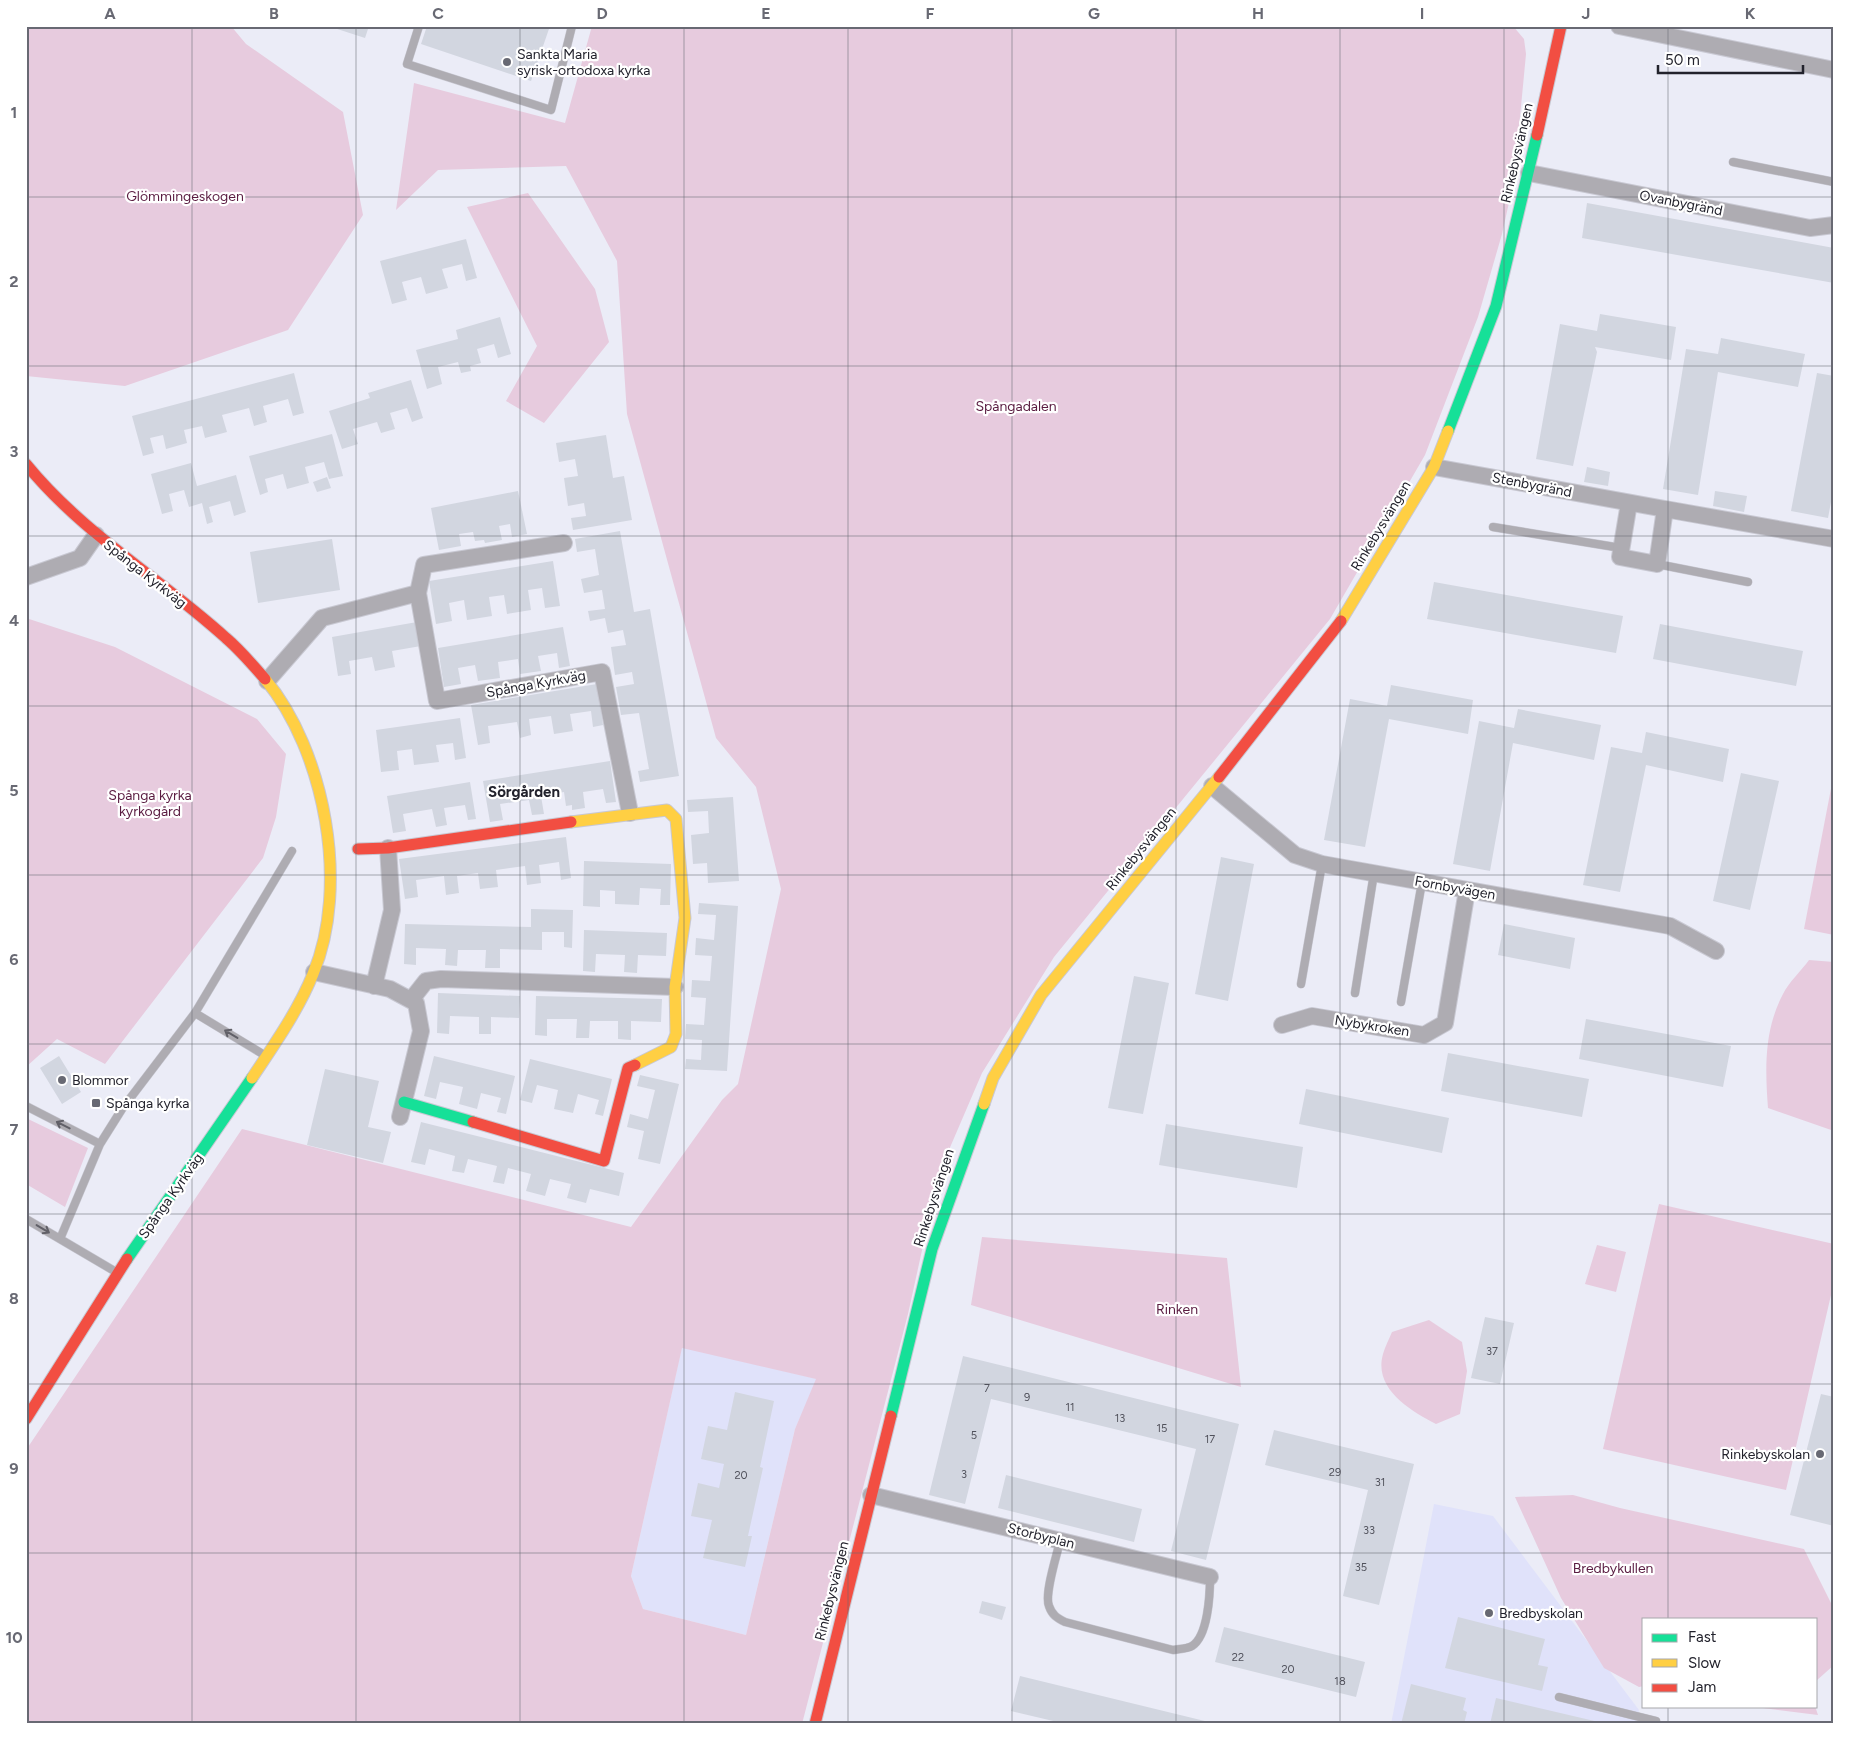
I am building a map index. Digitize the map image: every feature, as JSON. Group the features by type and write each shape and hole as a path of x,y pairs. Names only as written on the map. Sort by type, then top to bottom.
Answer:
{"street":[{"name":"Rinkebysvängen","path":"815,1724 932,1249 992,1078 1041,995 1212,786 1343,619 1434,467 1496,306 1529,173 1560,26"},
{"path":"1619,26 1834,70"},
{"name":"Ovanbygränd","path":"1529,173 1810,228 1834,225"},
{"name":"Spånga Kyrkväg","path":"26,464 44,486 96,535 227,638 268,681 292,718 314,767 325,821 331,867 328,917 314,972 299,1003 267,1056 118,1273 26,1419"},
{"name":"Stenbygränd","path":"1434,467 1629,504 1834,539"},
{"path":"1629,504 1620,557 1657,564 1665,509"},
{"path":"26,577 80,558 96,535"},
{"name":"Spånga Kyrkväg","path":"564,543 424,564 418,593 437,701 602,672 630,813"},
{"path":"268,681 322,618 418,593"},
{"name":"Fornbyvägen","path":"1212,786 1295,856 1322,864 1670,926 1716,951"},
{"path":"314,972 390,989 416,1003 421,1031 402,1110 604,1161 628,1068 671,1047 676,1034 675,987 685,918 676,819 666,810 630,813 388,848 358,849"},
{"path":"374,986 392,910 388,848"},
{"name":"Nybykroken","path":"1282,1025 1312,1016 1424,1035 1445,1023 1468,890"},
{"path":"410,1000 426,981 441,979 675,987"},
{"name":"Storbyplan","path":"871,1495 1210,1577"}],"lane":[{"path":"419,26 407,64 551,110 572,26"},
{"path":"1733,162 1834,182"},
{"path":"1493,527 1621,548"},
{"path":"1657,564 1748,582"},
{"path":"60,1239 100,1144 122,1109 195,1012 292,851"},
{"path":"1301,984 1322,864"},
{"path":"1354,993 1374,873"},
{"path":"1401,1002 1422,882"},
{"path":"195,1012 267,1056"},
{"path":"26,1106 100,1144"},
{"path":"26,1219 118,1273"},
{"path":"1060,1541 1048,1595 1048,1604 1054,1616 1065,1622 1173,1650 1191,1647 1202,1637 1210,1594 1210,1577"},
{"path":"1559,1697 1666,1724"}],"shaded area":[{"path":"682,1347 817,1379 795,1429 746,1635 643,1609 631,1576"},
{"name":"Bredbyskolan","path":"1434,1504 1493,1516 1639,1710 1635,1724 1391,1724"}],"green space":[{"name":"Glömmingeskogen","path":"26,26 231,26 246,44 343,112 363,215 288,330 125,386 26,376"},
{"name":"Spångadalen","path":"592,26 1513,26 1524,39 1526,54 1514,180 1502,234 1478,317 1425,455 1330,619 1054,957 982,1073 939,1173 908,1314 802,1724 26,1724 26,1450 242,1129 631,1227 722,1100 738,1084 781,889 756,787 716,738 627,414 617,261 566,166 438,170 396,210 414,83 565,123","holes":["682,1348 816,1379 795,1429 746,1635 643,1609 631,1576"]},
{"path":"528,193 595,289 609,342 544,423 506,401 537,346 467,207"},
{"name":"Spånga kyrka kyrkogård","path":"26,618 115,647 257,719 286,754 276,817 263,858 105,1064 57,1039 26,1067"},
{"path":"1834,773 1834,935 1804,929"},
{"path":"1809,960 1834,962 1834,1131 1768,1108 1766,1064 1772,1021 1786,990"},
{"path":"26,1118 88,1148 65,1207 26,1184"},
{"path":"1659,1204 1834,1244 1834,1282 1786,1490 1603,1449"},
{"name":"Rinken","path":"982,1237 1227,1258 1241,1387 971,1305"},
{"path":"1597,1245 1626,1252 1616,1292 1585,1284"},
{"path":"1429,1320 1462,1342 1467,1371 1460,1414 1436,1424 1396,1397 1384,1378 1381,1367 1383,1354 1392,1332"},
{"name":"Bredbykullen","path":"1573,1495 1620,1508 1804,1549 1834,1609 1834,1665 1818,1679 1818,1618 1642,1618 1642,1686 1639,1687 1604,1668 1561,1598 1515,1497"},
{"path":"1763,1708 1816,1708 1818,1715"}],"building":[{"path":"328,26 369,26 365,38"},
{"name":"Sankta Maria syrisk-ortodoxa kyrka","path":"427,26 550,26 531,81 421,44"},
{"path":"1587,203 1834,248 1834,283 1582,238"},
{"path":"466,239 477,278 466,281 462,264 442,269 448,288 426,294 421,277 402,282 407,300 392,304 380,261"},
{"path":"1600,314 1676,327 1671,360 1595,347 1597,352 1573,466 1536,459 1560,324 1597,331"},
{"path":"500,317 511,354 498,358 494,344 477,349 481,363 470,366 471,371 461,373 458,362 438,367 442,384 427,389 416,350 458,339 456,330"},
{"path":"1721,338 1805,354 1798,387 1718,372 1698,495 1663,489 1686,349 1718,354"},
{"path":"294,373 304,413 293,416 288,399 263,406 267,422 254,426 249,408 222,415 227,432 205,438 202,426 184,430 187,443 166,449 163,435 150,438 154,453 143,456 132,416"},
{"path":"1817,373 1834,376 1834,486 1828,518 1791,511"},
{"path":"411,380 423,418 412,422 407,408 390,413 395,429 381,433 377,422 353,429 358,444 342,449 329,411 370,398 368,393"},
{"path":"332,434 343,476 329,479 324,462 305,467 309,483 287,489 283,474 265,479 268,492 260,495 249,456"},
{"path":"606,435 613,478 624,476 632,520 573,530 571,518 586,516 584,503 568,506 564,478 578,476 575,459 559,462 556,443"},
{"path":"191,463 197,486 236,475 246,512 234,516 230,501 209,507 213,522 207,524 202,503 189,507 184,490 169,494 173,511 162,514 151,474"},
{"path":"1587,467 1610,472 1608,486 1584,482"},
{"path":"327,477 331,488 317,492 313,482"},
{"path":"518,491 527,534 512,537 510,524 499,526 502,540 485,543 484,540 475,541 473,532 459,534 461,546 439,550 431,508"},
{"path":"1715,491 1747,496 1744,512 1713,506"},
{"path":"620,531 634,612 650,609 679,776 640,782 638,771 649,769 639,713 621,715 616,687 634,684 632,672 615,675 611,647 626,645 623,630 608,633 605,618 590,621 588,611 605,609 602,590 584,593 581,579 599,575 595,549 577,552 575,539"},
{"path":"332,539 340,590 258,603 250,552"},
{"path":"553,561 560,606 545,608 542,588 528,590 531,610 507,614 504,595 489,597 492,616 467,620 464,600 449,603 452,621 436,624 429,581"},
{"path":"1434,582 1623,616 1616,653 1427,619"},
{"path":"417,622 421,646 392,651 395,667 375,671 372,657 349,661 351,674 338,676 332,637"},
{"path":"1660,624 1803,651 1796,686 1653,659"},
{"path":"563,627 570,666 559,668 557,653 538,656 541,671 520,674 518,659 498,662 500,678 478,681 475,665 458,668 461,684 444,687 438,648"},
{"path":"597,684 603,725 593,727 591,711 570,714 573,731 554,734 551,716 529,719 531,735 520,738 517,722 488,726 490,743 478,745 471,705"},
{"path":"1391,685 1473,700 1468,734 1389,719 1365,847 1324,840 1350,699 1387,706"},
{"path":"1518,709 1601,725 1594,760 1513,743 1490,871 1453,864 1479,721 1514,728"},
{"path":"460,718 466,758 455,760 453,743 436,745 439,762 414,765 412,749 397,751 399,770 381,772 376,730"},
{"path":"1646,732 1729,749 1723,782 1646,765 1620,892 1583,885 1611,747 1642,753"},
{"path":"610,761 616,802 606,803 603,789 583,792 585,808 572,810 572,805 566,806 564,792 541,796 544,814 532,815 529,800 500,804 503,820 490,822 483,781"},
{"path":"1741,773 1779,781 1750,910 1713,901"},
{"path":"470,782 476,819 468,820 465,805 444,808 447,825 436,827 432,809 403,814 406,831 393,833 387,796"},
{"path":"733,797 739,881 708,883 707,863 693,864 691,835 709,833 708,811 688,812 687,800"},
{"path":"566,837 571,878 561,880 559,862 539,865 541,883 527,885 525,866 496,870 498,887 480,889 478,873 457,876 459,893 446,895 444,876 416,880 418,897 405,899 399,859"},
{"path":"1221,857 1254,864 1228,1001 1195,994"},
{"path":"584,861 671,864 670,905 660,905 661,889 640,888 639,905 615,904 615,891 600,890 600,907 583,906"},
{"path":"699,903 738,906 727,1071 685,1069 686,1059 701,1060 702,1040 685,1039 686,1024 704,1025 706,998 691,997 692,980 710,981 712,956 695,955 696,938 714,940 716,915 698,914"},
{"path":"531,909 573,910 572,948 564,947 564,932 542,932 542,950 500,949 500,968 485,968 486,950 458,950 457,966 445,965 446,949 416,948 416,965 404,964 405,924 531,927"},
{"path":"1504,924 1575,938 1570,969 1498,955"},
{"path":"584,930 667,933 666,956 638,955 637,973 624,972 625,955 596,954 595,972 583,971"},
{"path":"1134,976 1169,983 1143,1114 1108,1108"},
{"path":"438,993 520,996 519,1018 491,1017 491,1034 479,1034 479,1017 450,1016 449,1034 437,1033"},
{"path":"536,996 662,999 661,1022 631,1021 631,1040 618,1039 618,1021 590,1021 589,1038 576,1038 577,1019 547,1019 547,1036 535,1035"},
{"path":"1586,1019 1731,1046 1723,1087 1579,1059"},
{"path":"1448,1053 1589,1079 1582,1117 1441,1091"},
{"path":"59,1056 81,1092 62,1104 40,1068"},
{"path":"434,1056 515,1076 506,1114 497,1112 501,1098 481,1093 477,1109 459,1104 463,1087 440,1082 436,1099 424,1096"},
{"path":"530,1059 612,1079 603,1116 595,1114 599,1100 578,1094 573,1113 554,1109 558,1090 537,1085 532,1103 520,1100"},
{"path":"325,1069 379,1081 368,1127 391,1132 383,1163 307,1145"},
{"path":"640,1075 679,1084 660,1164 638,1159 644,1131 627,1127 630,1114 648,1119 655,1090 637,1086"},
{"path":"1306,1089 1449,1118 1442,1153 1299,1124"},
{"path":"421,1122 624,1173 619,1196 590,1189 586,1203 567,1198 571,1184 550,1179 545,1196 526,1191 531,1174 508,1168 504,1184 493,1182 497,1166 468,1159 464,1173 452,1171 455,1156 429,1149 425,1165 411,1162"},
{"path":"1166,1124 1303,1147 1297,1188 1159,1165"},
{"path":"1485,1317 1514,1323 1500,1384 1471,1378"},
{"path":"963,1356 1239,1424 1206,1560 1171,1551 1196,1449 991,1399 965,1504 929,1495"},
{"path":"735,1392 774,1401 760,1467 763,1468 748,1536 752,1536 745,1567 703,1558 712,1520 691,1516 698,1483 719,1488 724,1464 701,1459 708,1426 727,1430"},
{"name":"Rinkebyskolan","path":"1821,1394 1834,1397 1834,1526 1790,1515"},
{"path":"1274,1430 1414,1464 1379,1605 1343,1596 1368,1490 1265,1465"},
{"path":"1006,1475 1142,1509 1134,1542 998,1508"},
{"path":"982,1601 1006,1607 1002,1620 979,1613"},
{"path":"1458,1617 1545,1639 1538,1665 1548,1667 1542,1691 1445,1668"},
{"path":"1224,1627 1365,1662 1356,1697 1215,1662"},
{"path":"1020,1676 1213,1724 1066,1724 1011,1711"},
{"path":"1411,1684 1466,1698 1463,1710 1467,1712 1464,1724 1401,1724"},
{"path":"1496,1698 1603,1723 1603,1724 1490,1724"}],"traffic: fast":[{"path":"1448,431 1496,306 1537,135"},
{"path":"127,1259 252,1078"},
{"path":"404,1102 473,1122"},
{"path":"891,1416 932,1249 984,1104"}],"traffic: slow":[{"path":"1341,621 1434,467 1448,431"},
{"path":"252,1078 293,1014 307,988 324,939 330,901 330,861 325,820 316,781 303,743 286,709 265,679"},
{"path":"984,1104 993,1078 1041,995 1219,777"},
{"path":"571,822 667,810 676,819 685,918 675,987 676,1034 671,1047 635,1065"}],"traffic: jam":[{"path":"1537,135 1561,26"},
{"path":"26,464 72,512 201,616 236,648 265,679"},
{"path":"1219,777 1341,621"},
{"path":"358,849 388,848 571,822"},
{"path":"473,1122 604,1161 628,1068 635,1065"},
{"path":"26,1419 127,1259"},
{"path":"815,1724 891,1416"}],"place":[{"name":"Sankta Maria syrisk-ortodoxa kyrka","path":"507,62"},
{"name":"Blommor","path":"62,1080"},
{"name":"Spånga kyrka","path":"96,1103"},
{"name":"Rinkebyskolan","path":"1820,1454"},
{"name":"Bredbyskolan","path":"1489,1613"}],"district":[{"name":"Sörgården","path":"524,792"}]}
